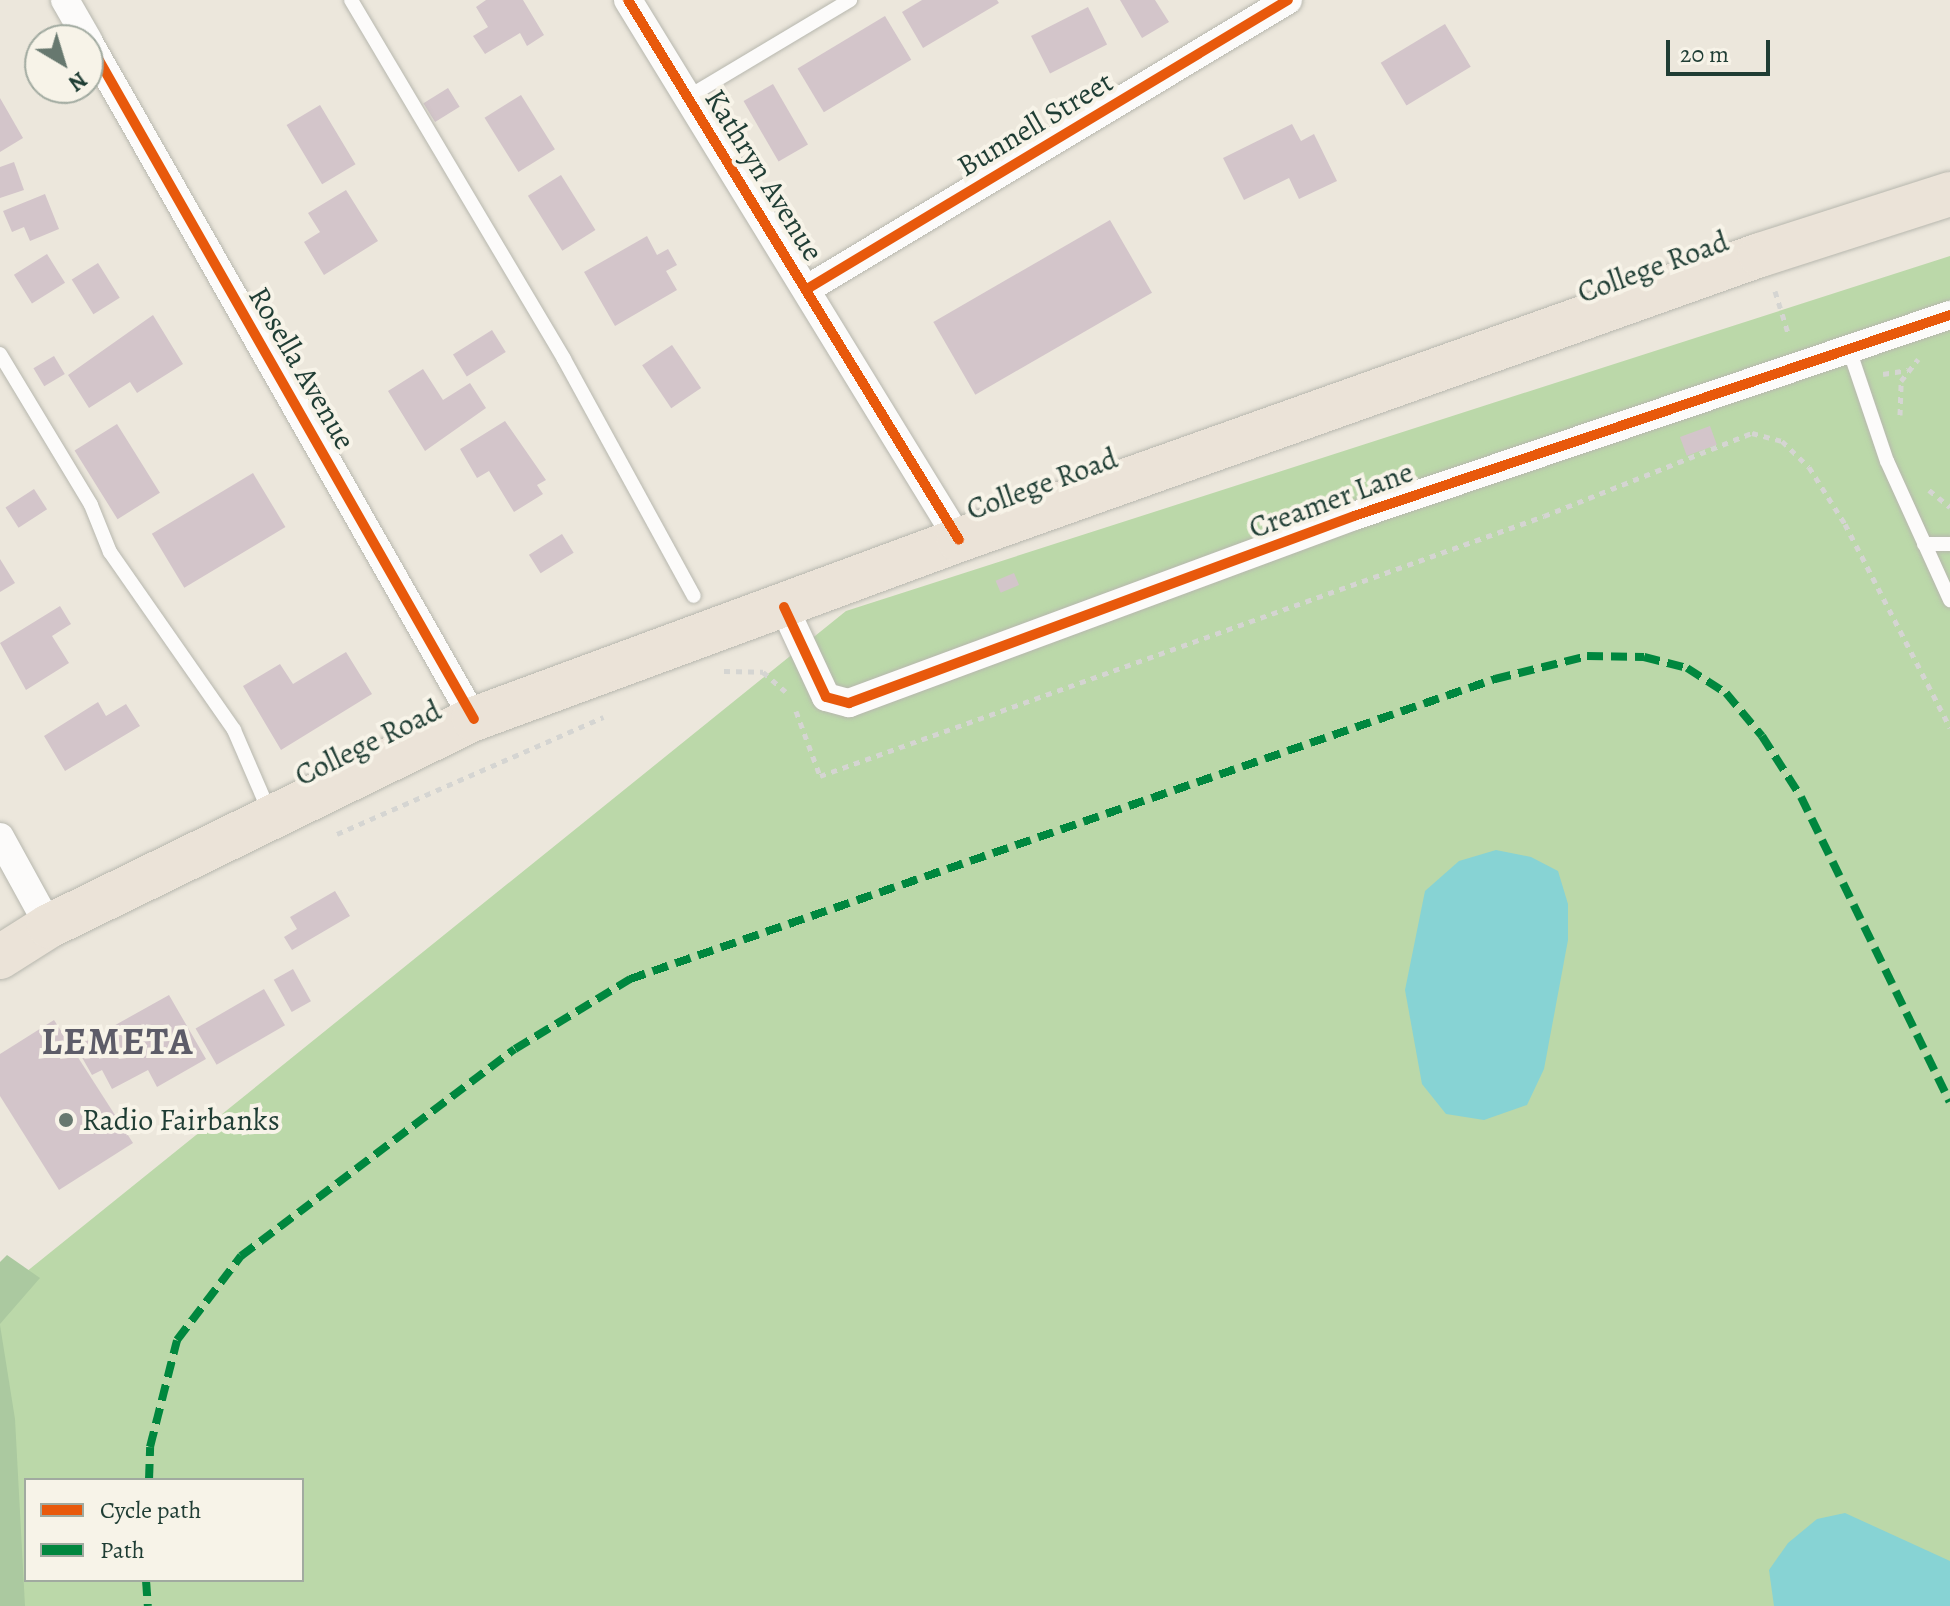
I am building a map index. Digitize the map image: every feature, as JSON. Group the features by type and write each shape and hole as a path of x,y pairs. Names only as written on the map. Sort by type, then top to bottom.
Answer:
{"main road":[{"name":"College Road","path":"0,957 49,926 474,719 959,540 1760,255 1950,194"}],"street":[{"name":"Rosella Avenue","path":"65,0 79,24"},
{"name":"Kathryn Avenue","path":"628,0 959,540"},
{"name":"Bunnell Street","path":"807,289 1288,0"},
{"name":"Rosella Avenue","path":"104,68 474,719"},
{"name":"Creamer Lane","path":"784,607 826,697 849,703 1354,516 1950,315"},
{"path":"0,837 49,926"}],"lane":[{"path":"351,0 564,359 694,596"},
{"path":"688,97 850,0"},
{"path":"1849,349 1887,461 1950,600"},
{"path":"0,354 91,505 110,552 234,730 272,817"},
{"path":"1924,544 1950,544"}],"path":[{"path":"1775,291 1799,366"},
{"path":"1901,432 1901,381 1926,354"},
{"path":"794,707 820,776 1544,516 1752,433 1782,441 1809,467 1845,524 1950,727"},
{"path":"1924,486 1950,507"},
{"path":"714,671 763,672 788,696"},
{"path":"337,834 611,713"}],"green space":[{"path":"1950,256 1950,1606 15,1606 0,1530 0,1293 846,611"},
{"path":"7,1255 40,1278 0,1324 0,1262"},
{"path":"0,1325 15,1419 25,1606 0,1606"}],"water":[{"path":"1496,850 1531,857 1558,871 1568,904 1568,940 1544,1069 1527,1105 1484,1120 1446,1114 1422,1084 1405,990 1425,891 1459,861"},
{"path":"1845,1513 1950,1561 1950,1606 1774,1606 1769,1570 1788,1543 1817,1519"}],"building":[{"path":"486,0 523,0 544,35 527,46 520,33 485,54 473,36 488,27 476,7"},
{"path":"922,0 997,0 999,3 923,48 902,12"},
{"path":"1120,0 1155,0 1169,22 1142,38"},
{"path":"1088,7 1107,44 1050,73 1031,36"},
{"path":"885,16 911,60 824,112 798,69"},
{"path":"1445,24 1471,67 1406,105 1381,63"},
{"path":"773,84 808,145 779,162 744,101"},
{"path":"448,88 460,107 435,122 423,103"},
{"path":"521,95 555,149 518,172 485,118"},
{"path":"0,98 23,138 0,152"},
{"path":"320,105 356,164 322,184 287,125"},
{"path":"1292,124 1301,141 1314,134 1337,181 1299,199 1289,178 1244,200 1223,158"},
{"path":"14,162 24,190 0,198 0,167"},
{"path":"561,175 595,230 562,251 528,196"},
{"path":"346,190 378,241 324,275 304,242 320,232 308,213"},
{"path":"45,194 59,229 30,241 24,227 12,232 3,211"},
{"path":"1110,220 1152,293 975,395 933,322"},
{"path":"647,236 657,255 668,249 677,265 666,271 677,290 615,326 584,272"},
{"path":"47,254 65,283 32,304 14,275"},
{"path":"98,263 120,298 93,314 72,279"},
{"path":"153,315 183,364 137,393 130,382 89,408 68,375"},
{"path":"492,330 506,352 467,376 453,354"},
{"path":"672,345 701,388 671,408 642,365"},
{"path":"54,356 65,374 44,386 33,368"},
{"path":"423,369 443,400 470,383 486,408 425,451 388,391"},
{"path":"505,421 546,480 537,485 543,494 514,512 489,471 477,478 460,449"},
{"path":"117,424 160,493 118,519 75,450"},
{"path":"1710,426 1717,445 1687,456 1680,437"},
{"path":"253,473 285,527 184,588 152,534"},
{"path":"34,489 47,509 19,528 5,508"},
{"path":"562,534 574,553 541,573 529,555"},
{"path":"0,559 15,583 0,592"},
{"path":"1014,573 1019,585 1001,593 996,581"},
{"path":"60,606 71,624 52,636 69,663 26,690 0,643"},
{"path":"346,652 372,694 281,750 243,686 280,664 293,684"},
{"path":"98,702 106,716 126,704 140,726 65,771 44,736"},
{"path":"335,891 350,916 292,950 284,937 297,929 290,917"},
{"path":"293,969 311,1001 292,1012 274,980"},
{"path":"264,989 285,1025 217,1065 196,1028"},
{"path":"169,995 206,1059 157,1087 148,1070 112,1089 102,1070 92,1075 76,1047"},
{"name":"Radio Fairbanks","path":"54,1020 133,1143 59,1190 0,1096 0,1054"}],"marked path":[{"path":"149,1478 150,1447 177,1340 241,1256 515,1049 630,979 1495,679 1587,656 1644,657 1687,668 1726,693 1762,736 1801,797 1950,1102"},
{"path":"146,1582 148,1606"}],"cycle path":[{"path":"628,0 959,540"},
{"path":"807,289 1288,0"},
{"path":"104,69 474,719"},
{"path":"784,607 826,697 849,703 1354,516 1950,315"}],"place":[{"name":"Radio Fairbanks","path":"66,1120"}],"district":[{"name":"LEMETA","path":"118,1042"}]}
